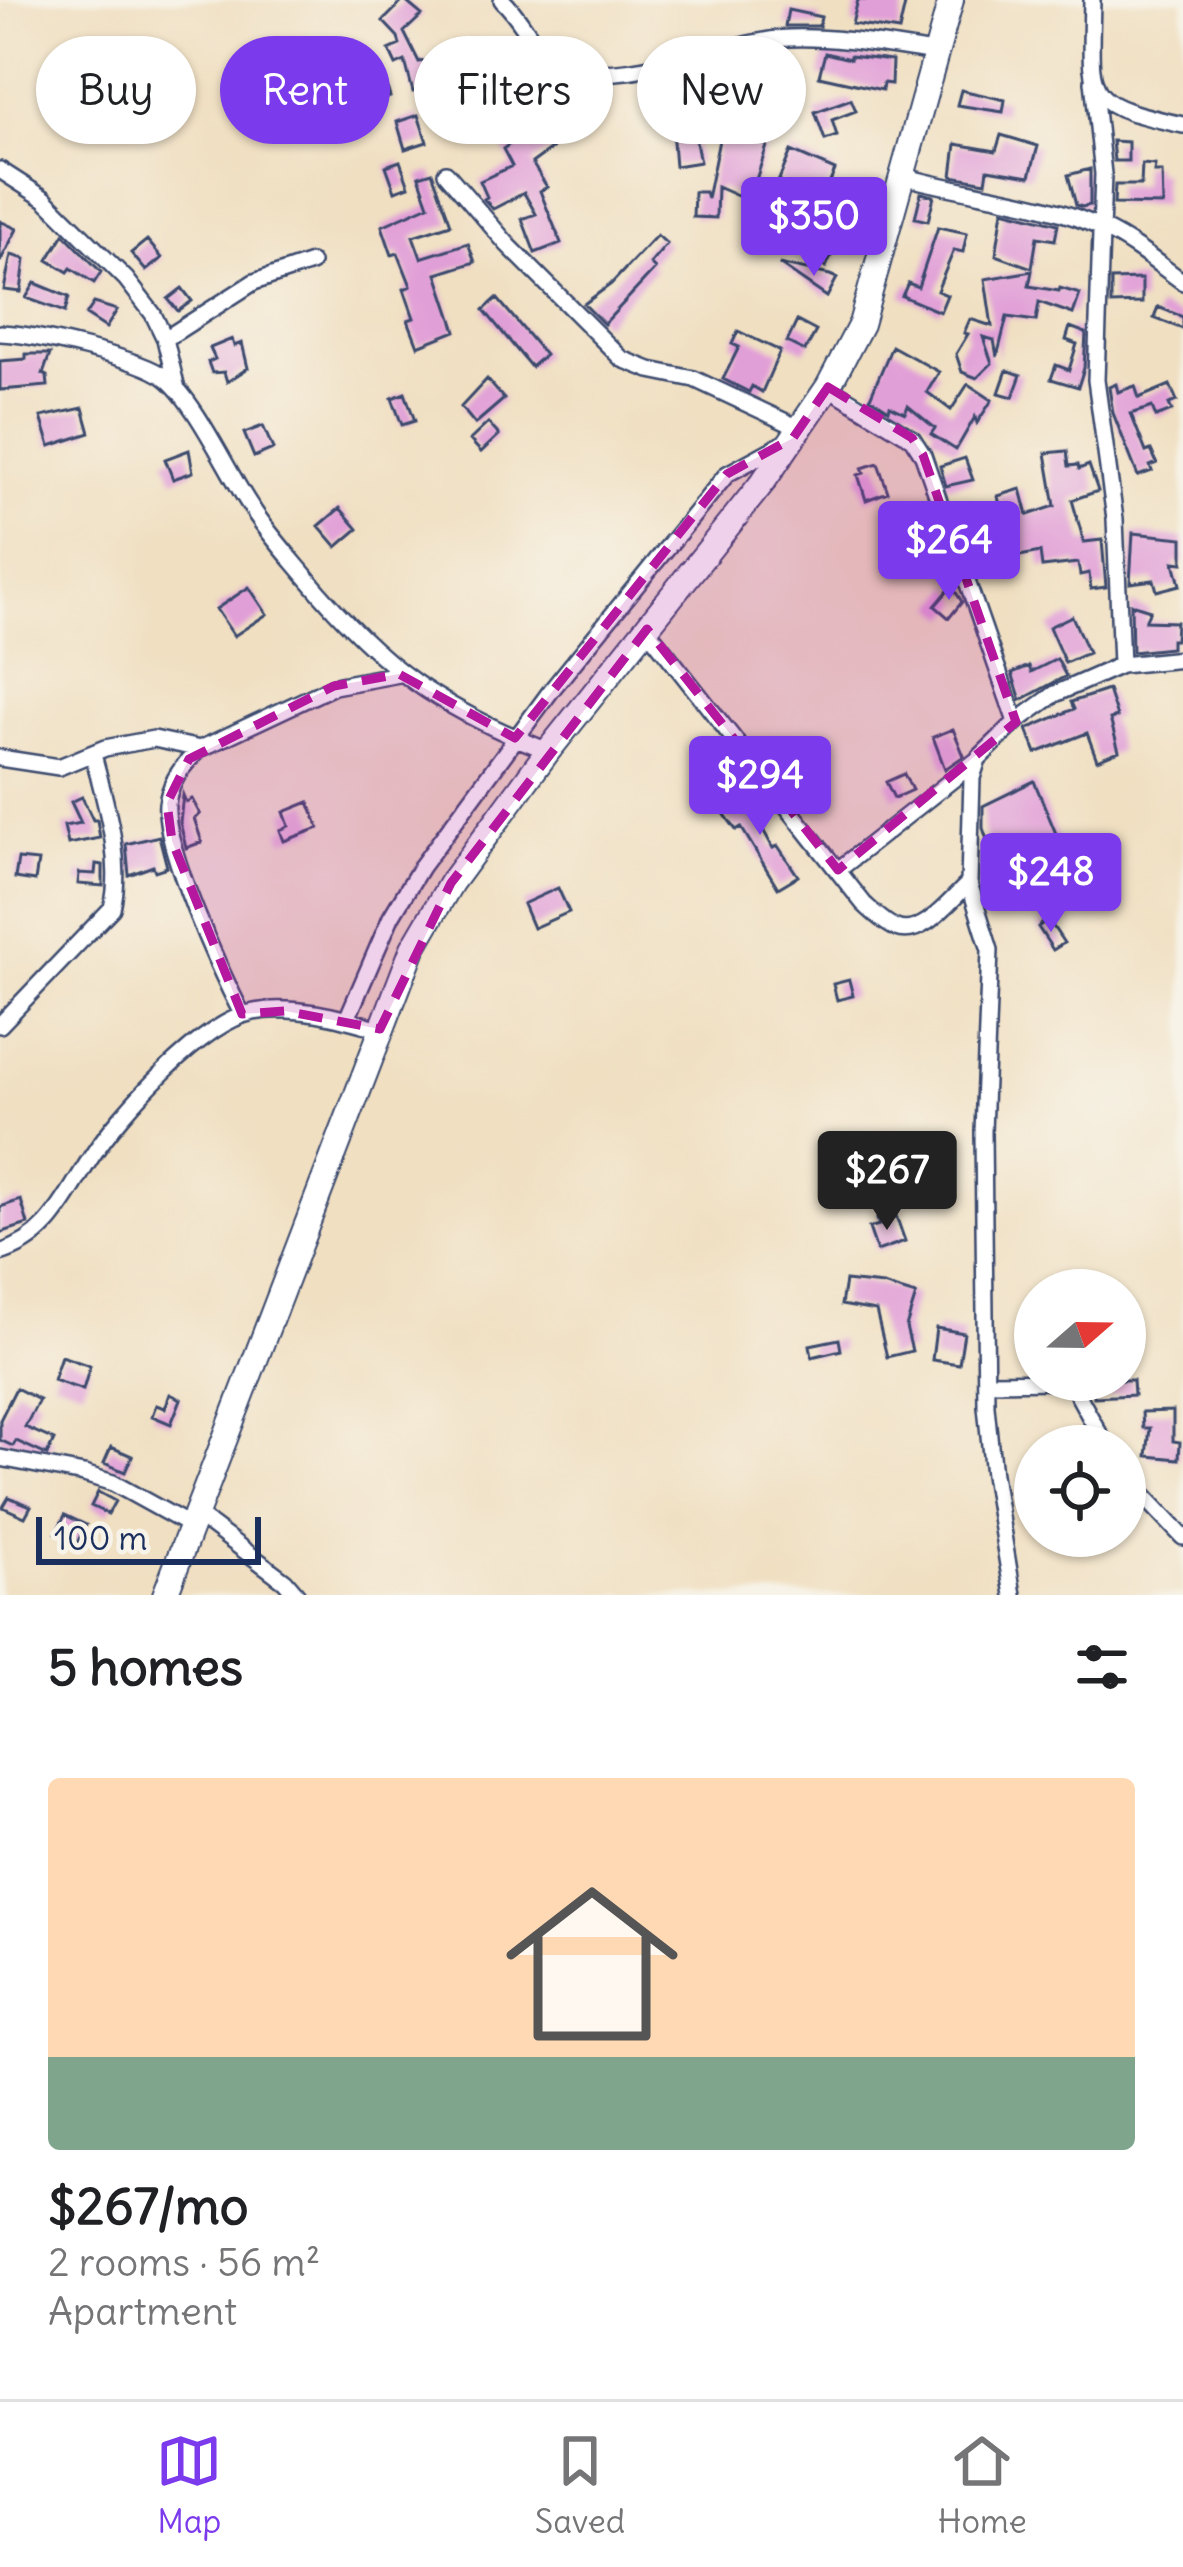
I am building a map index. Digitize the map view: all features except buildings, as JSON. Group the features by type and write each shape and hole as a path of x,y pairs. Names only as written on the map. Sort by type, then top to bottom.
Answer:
{"main road":[{"path":"165,1595 413,948 451,884 548,751 797,434 827,387 861,324 951,0"}],"street":[{"path":"502,0 536,47 579,73 644,68 784,38 935,53"},
{"path":"1092,0 1093,81 1103,174 1096,380 1115,519 1121,665"},
{"path":"1093,81 1119,112 1183,124"},
{"path":"0,170 45,199 76,233 105,254 153,314 165,339 177,390"},
{"path":"446,173 508,245 622,359 694,379 797,434"},
{"path":"902,176 955,191 1038,205 1103,228 1183,282"},
{"path":"165,339 254,282 311,263"},
{"path":"0,333 123,359 165,377 254,512 351,631 399,674 440,702 548,751"},
{"path":"827,387 912,438 923,455 1016,722"},
{"path":"347,1019 391,917 515,738 727,474 797,434"},
{"path":"647,629 864,904 896,928 909,930 923,925 969,883"},
{"path":"838,870 1054,694 1121,665 1183,659"},
{"path":"242,1014 200,920 169,822 167,803 175,778 200,749 334,686 399,674"},
{"path":"0,758 59,767 130,740 154,739 200,749"},
{"path":"0,1025 112,908 116,891 108,811 93,754"},
{"path":"978,759 972,778 969,883 990,950 983,1132 988,1382 993,1475 1013,1595"},
{"path":"0,1252 40,1234 132,1103 218,1028 242,1014 285,1011 347,1019 380,1030"},
{"path":"988,1382 1072,1384 1094,1425"},
{"path":"0,1458 70,1470 194,1520 285,1581 297,1595"},
{"path":"1146,1498 1183,1537"}],"highlighted area":[{"path":"828,387 912,438 923,455 1016,722 838,870 647,629 451,883 380,1029 285,1011 242,1014 172,841 167,803 189,759 334,686 399,674 515,738 727,474 793,438"}]}
